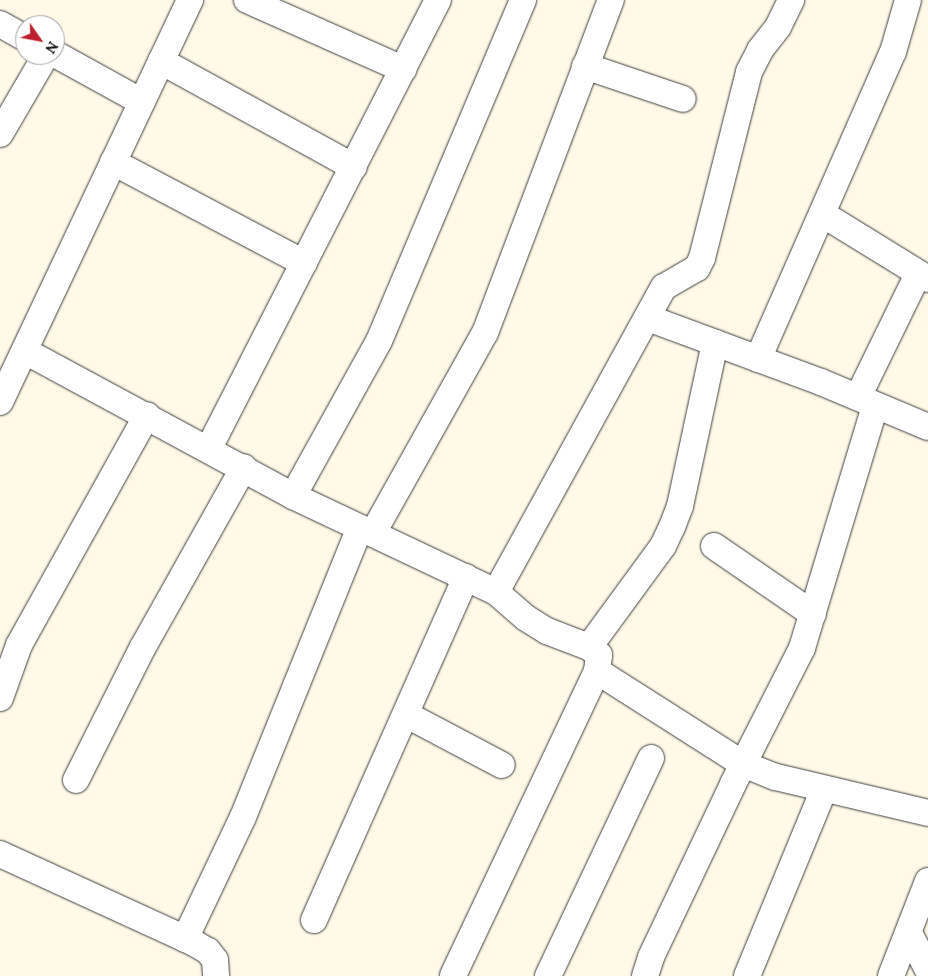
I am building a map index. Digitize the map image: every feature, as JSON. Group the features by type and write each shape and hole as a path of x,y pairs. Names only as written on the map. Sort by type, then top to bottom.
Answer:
{"street":[{"path":"0,402 190,0"},
{"path":"247,0 404,69"},
{"path":"209,448 438,0"},
{"path":"293,496 379,341 523,0"},
{"path":"185,939 243,818 367,531 485,333 611,0"},
{"path":"496,592 664,287 696,268 702,258 749,72 760,50 778,27 791,0"},
{"path":"758,360 824,214 893,52 908,0"},
{"path":"0,24 15,32"},
{"path":"65,60 142,102"},
{"path":"161,61 354,167"},
{"path":"0,134 40,65"},
{"path":"585,66 683,100"},
{"path":"114,162 304,263"},
{"path":"644,976 650,957 743,764 802,648 813,614 867,402 923,276 824,214"},
{"path":"648,318 715,342 928,427"},
{"path":"458,974 593,659 663,546 672,528 680,506 715,342"},
{"path":"25,351 209,448 293,496 496,592 526,618 593,659 743,764 824,789 928,813"},
{"path":"0,698 19,645 147,415"},
{"path":"76,780 143,647 244,467"},
{"path":"714,546 813,614"},
{"path":"314,920 407,716 466,577"},
{"path":"407,716 502,765"},
{"path":"548,976 651,758"},
{"path":"747,976 824,789"},
{"path":"0,854 208,951 215,960 216,976"},
{"path":"891,976 928,881"},
{"path":"909,933 928,970"}]}
